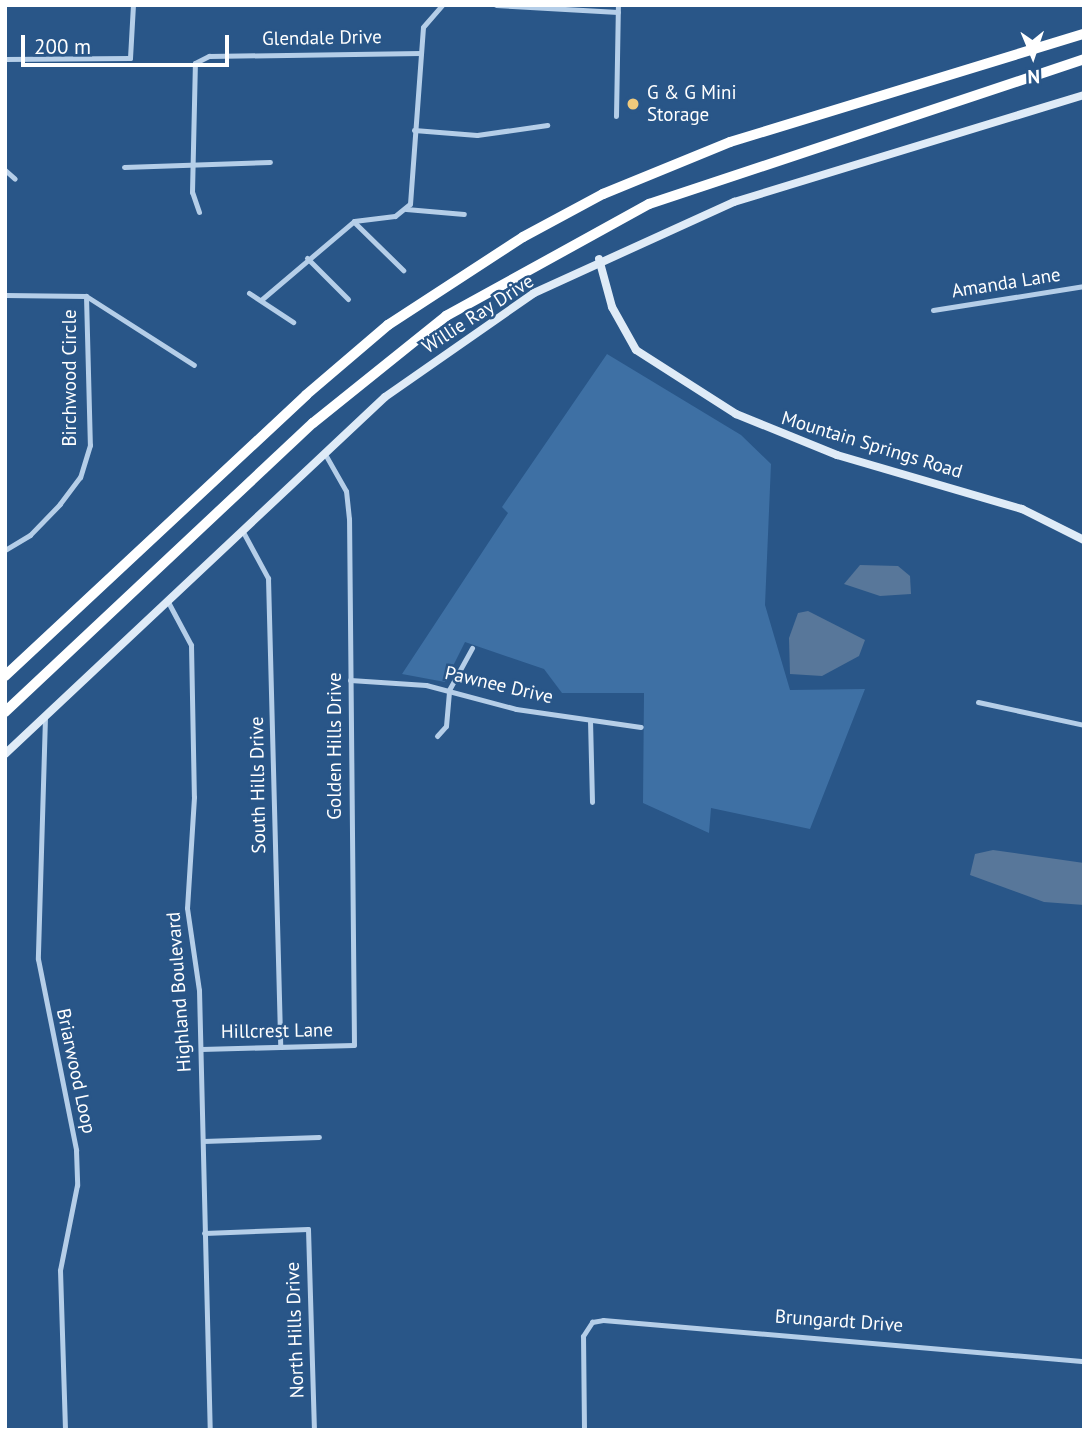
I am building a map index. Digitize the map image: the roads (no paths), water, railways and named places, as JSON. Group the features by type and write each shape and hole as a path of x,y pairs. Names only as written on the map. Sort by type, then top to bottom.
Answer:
{"highway":[{"path":"5,676 306,394 388,326 523,237 603,194 730,142 1084,34"},
{"path":"5,712 313,423 469,302 649,204 1084,59"}],"street":[{"path":"5,59 130,58 133,5"},
{"path":"406,209 423,27 442,5"},
{"path":"496,5 618,8 616,116"},
{"name":"Glendale Drive","path":"199,212 192,166 195,63 209,56 421,52"},
{"name":"Willie Ray Drive","path":"5,754 325,454 462,340 599,259 734,202 1084,95"},
{"path":"414,130 477,135 547,125"},
{"path":"124,167 270,162"},
{"path":"5,170 15,179"},
{"path":"261,300 307,258 354,222 406,209 464,214"},
{"path":"354,222 403,270"},
{"path":"307,258 348,299"},
{"name":"Mountain Springs Road","path":"599,259 612,307 636,350 736,414 837,455 1022,509 1084,540"},
{"name":"Amanda Lane","path":"933,310 1084,286"},
{"path":"249,293 293,322"},
{"name":"Birchwood Circle","path":"5,295 86,296 90,444 80,477 30,535 5,550"},
{"path":"86,296 194,365"},
{"name":"Golden Hills Drive","path":"325,454 346,491 354,1045"},
{"name":"South Hills Drive","path":"242,530 268,578 280,1046"},
{"name":"Highland Boulevard","path":"167,600 191,645 194,797 187,908 201,1049 210,1430"},
{"path":"437,736 446,726 449,690 472,648"},
{"name":"Pawnee Drive","path":"350,680 449,690 516,709 640,727"},
{"path":"978,702 1084,725"},
{"name":"Briarwood Loop","path":"45,717 38,959 76,1150 77,1185 60,1270 65,1430"},
{"path":"590,720 592,802"},
{"name":"Hillcrest Lane","path":"201,1049 354,1045"},
{"path":"203,1141 319,1137"},
{"name":"North Hills Drive","path":"204,1233 308,1229 314,1430"},
{"name":"Brungardt Drive","path":"584,1430 583,1336 592,1322 892,1340 1084,1361"}],"place":[{"name":"G & G Mini Storage","path":"633,104"}]}
